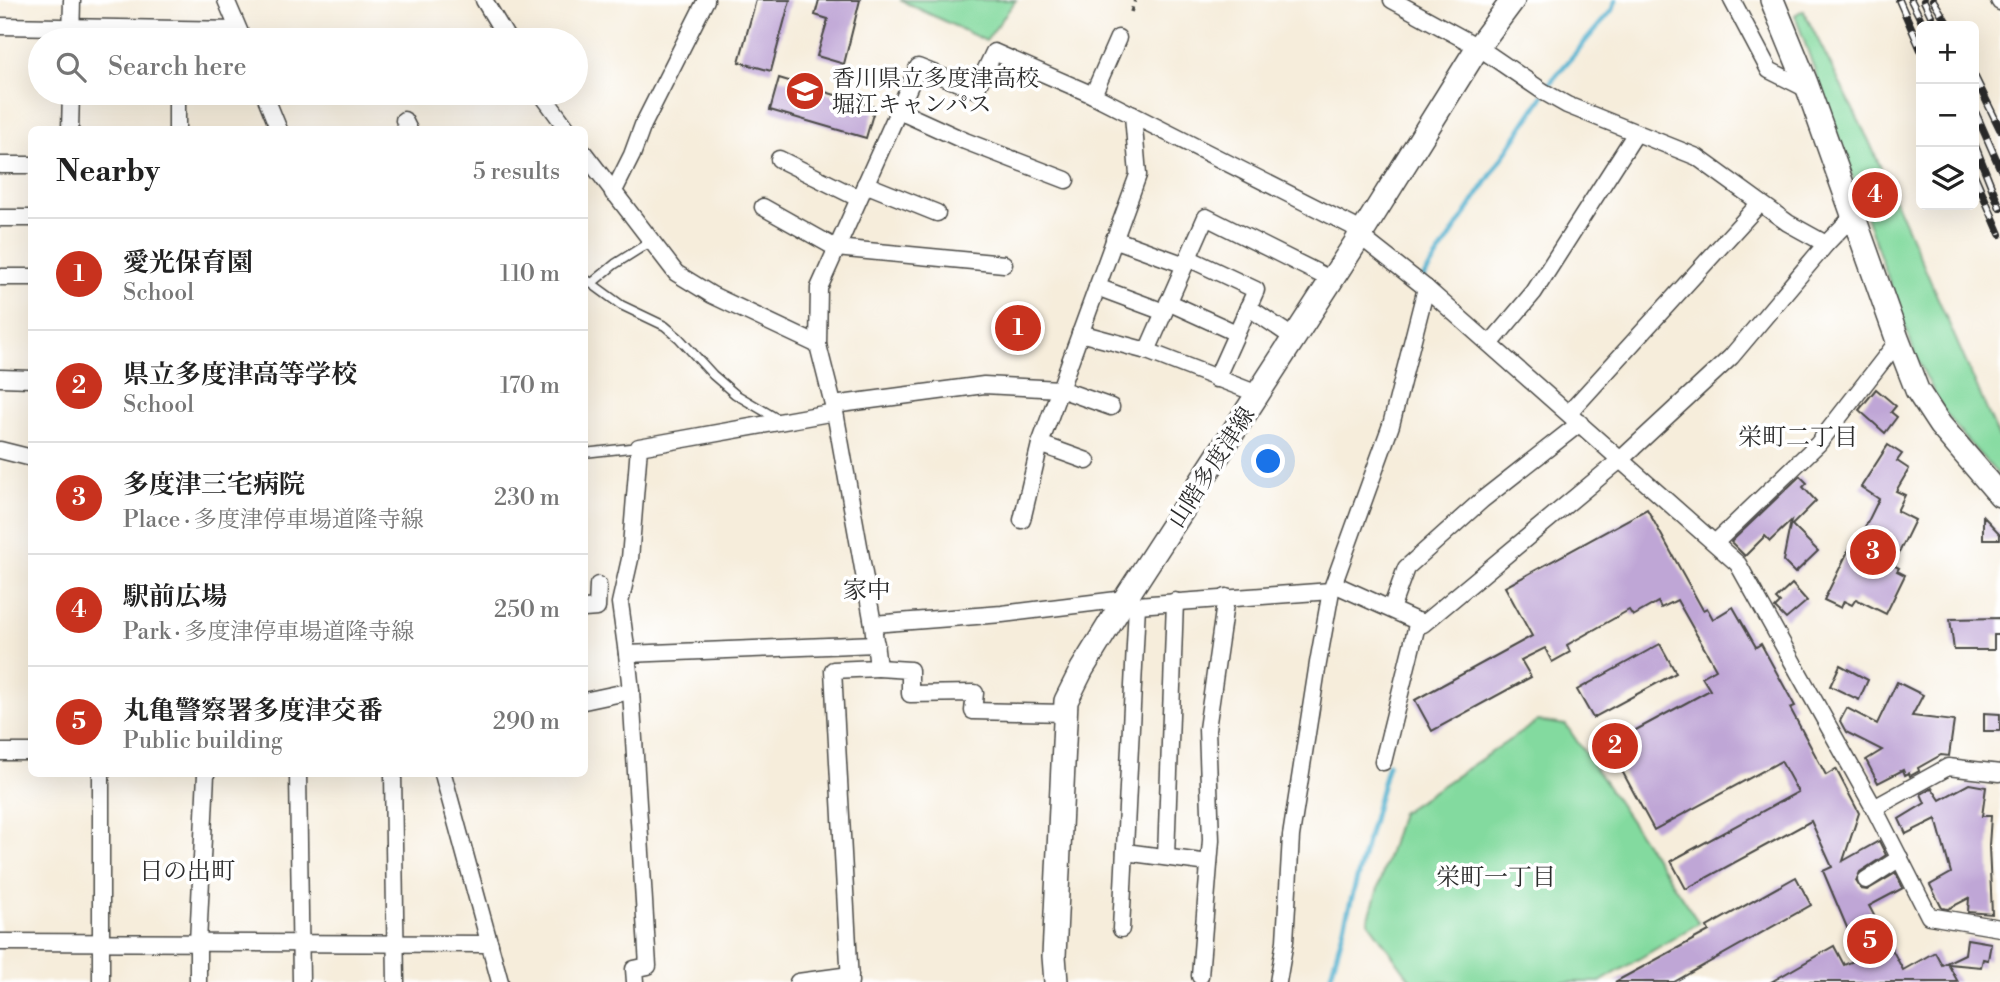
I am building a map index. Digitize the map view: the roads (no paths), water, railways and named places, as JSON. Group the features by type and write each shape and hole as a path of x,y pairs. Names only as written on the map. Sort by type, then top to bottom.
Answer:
{"main road":[{"name":"山階多度津線","path":"1056,982 1054,956 1066,701 1082,669 1131,602 1258,394 1478,47 1513,0"},
{"path":"1772,0 1808,90 1917,390 1940,425 2000,495"}],"street":[{"path":"71,28 72,0"},
{"path":"226,0 238,28"},
{"path":"484,0 501,28"},
{"path":"613,193 643,125 706,0"},
{"path":"1392,0 1478,47 1567,105 1698,157 1759,204 1826,244"},
{"path":"1732,0 1769,70 1808,90"},
{"path":"0,26 28,29"},
{"path":"1093,95 1118,38"},
{"path":"878,668 873,624 834,409 818,345 819,288 918,68 976,90 994,52 1093,95 1352,226 1360,236 1426,288 1738,564 1874,808 1929,916 2000,928"},
{"path":"70,126 71,105"},
{"path":"177,105 177,126"},
{"path":"269,105 277,126"},
{"path":"550,105 565,126"},
{"path":"899,111 965,141 1066,180"},
{"path":"1022,520 1040,444 1138,175 1133,115"},
{"path":"1490,344 1534,292 1636,133"},
{"path":"588,159 676,273 712,295 818,345"},
{"path":"779,159 861,191 937,213"},
{"path":"0,165 28,165"},
{"path":"1391,609 1406,568 1574,418 1759,204"},
{"path":"763,207 836,248 1004,264"},
{"path":"873,624 1333,587 1423,624 1620,460 1731,357 1853,216"},
{"path":"1147,351 1206,217 1332,280"},
{"path":"0,218 28,218"},
{"path":"1114,239 1186,261 1256,290 1216,379"},
{"path":"0,277 28,277"},
{"path":"1097,287 1166,307 1236,334"},
{"path":"1278,982 1285,941 1291,836 1318,663 1333,587 1391,425 1426,288"},
{"path":"1248,307 1294,338"},
{"path":"1080,333 1147,351 1258,394"},
{"path":"1715,543 1818,444 1898,341"},
{"path":"0,379 28,379"},
{"path":"635,982 634,969 648,966 631,691 620,603 630,559 639,447 783,422 834,409 984,384 1060,389 1111,407"},
{"path":"1040,444 1087,461"},
{"path":"0,450 28,457"},
{"path":"588,609 597,608 598,585"},
{"path":"1200,976 1209,863 1207,729 1226,597"},
{"path":"1166,857 1175,601"},
{"path":"1121,929 1131,602"},
{"path":"1382,762 1418,621"},
{"path":"626,654 876,644"},
{"path":"798,982 850,979 833,670 910,670 910,694 975,694 973,711 1065,713"},
{"path":"588,700 631,691"},
{"path":"0,752 28,752"},
{"path":"1874,808 1948,767 2000,773"},
{"path":"101,777 101,982"},
{"path":"198,982 206,777"},
{"path":"298,777 301,982"},
{"path":"393,777 396,982"},
{"path":"444,777 500,982"},
{"path":"1125,852 1209,863"},
{"path":"1866,880 1900,858"},
{"path":"0,942 490,944"}],"lane":[{"path":"650,242 588,281 621,305 665,326 735,394 783,422"},
{"path":"588,453 639,447"}],"waterway":[{"path":"1549,84 1612,10 1616,0"},
{"path":"1423,278 1543,96"},
{"path":"1415,663 1424,633"},
{"path":"1329,982 1388,764"}],"railway":[{"path":"1899,0 1916,39"},
{"path":"1911,0 1922,21"},
{"path":"1933,0 1946,21"},
{"path":"1924,1 1934,21"},
{"path":"1978,84 2000,129"},
{"path":"1979,120 2000,168"},
{"path":"1976,147 2000,208"},
{"path":"1979,186 2000,234"}],"place":[{"name":"香川県立多度津高校 堀江キャンパス","path":"805,91"},
{"name":"駅前広場","path":"1875,195"},
{"name":"愛光保育園","path":"1018,328"},
{"name":"多度津三宅病院","path":"1873,552"},
{"name":"県立多度津高等学校","path":"1615,746"},
{"name":"丸亀警察署多度津交番","path":"1870,941"}],"district":[{"name":"栄町二丁目","path":"1798,437"},
{"name":"家中","path":"867,590"},
{"name":"日の出町","path":"187,871"},
{"name":"栄町一丁目","path":"1496,877"}]}
